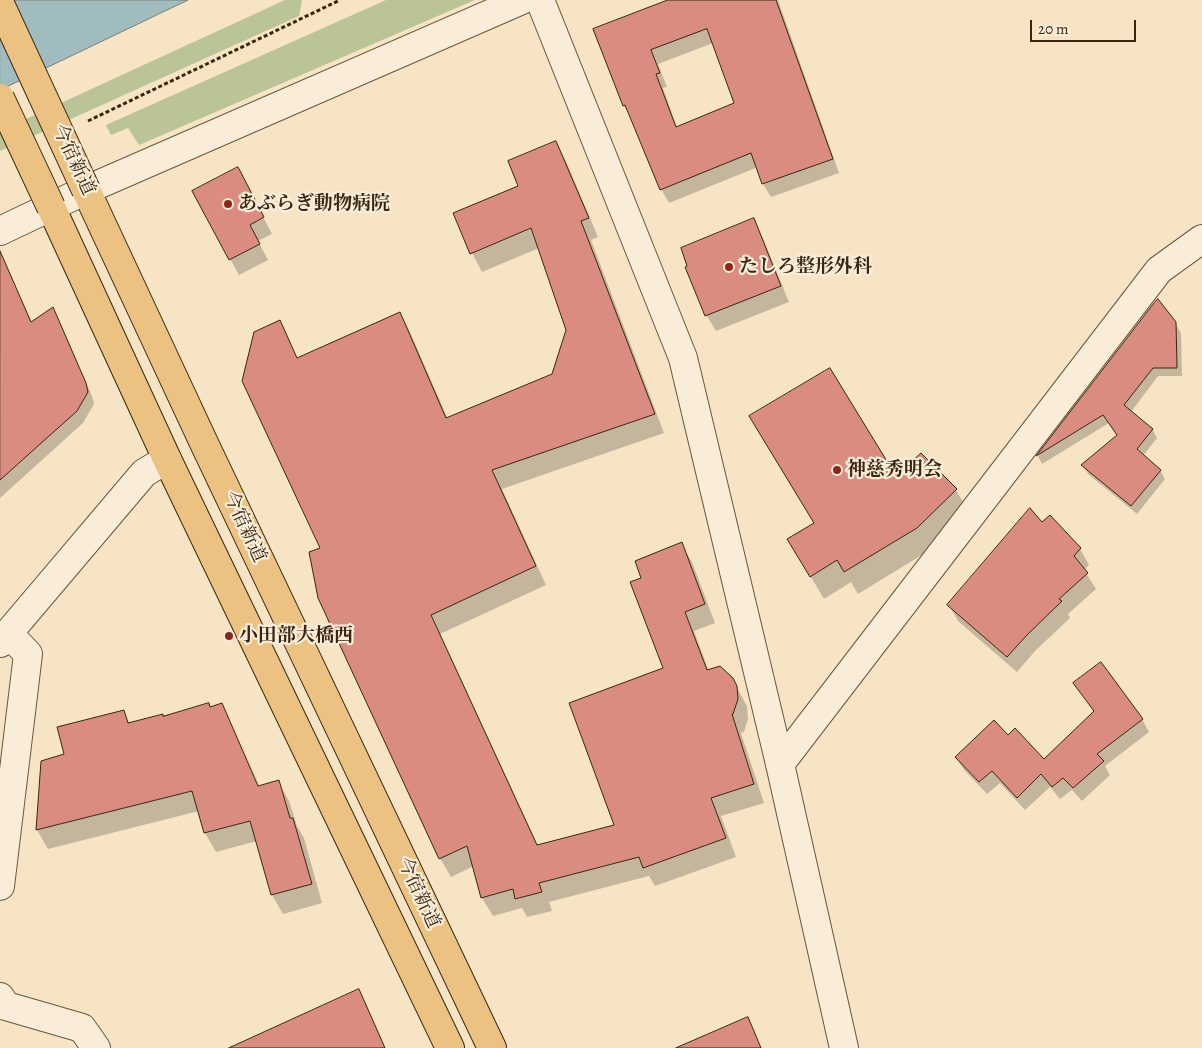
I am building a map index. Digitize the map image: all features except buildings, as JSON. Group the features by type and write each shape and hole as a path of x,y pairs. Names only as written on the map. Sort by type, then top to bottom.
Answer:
{"highway":[{"name":"今宿新道","path":"0,4 203,441 492,1048"},
{"name":"今宿新道","path":"0,98 167,459 450,1048"}],"street":[{"path":"0,231 86,190 522,0"},
{"path":"540,0 683,358 780,764 844,1048"},
{"path":"780,764 1159,270 1202,239"},
{"path":"0,886 28,654 4,638 144,473 167,459"},
{"path":"0,997 6,1006 82,1028 96,1048"}],"path":[{"path":"80,124 340,0"}],"green space":[{"path":"285,0 302,0 299,16 0,151 0,131"},
{"path":"386,0 475,0 139,145 128,128 111,135 106,125"}],"water":[{"path":"0,0 188,0 0,90"}],"place":[{"name":"あぶらぎ動物病院","path":"228,204"},
{"name":"たしろ整形外科","path":"729,267"},
{"name":"神慈秀明会","path":"837,470"},
{"name":"小田部大橋西","path":"229,636"}]}
